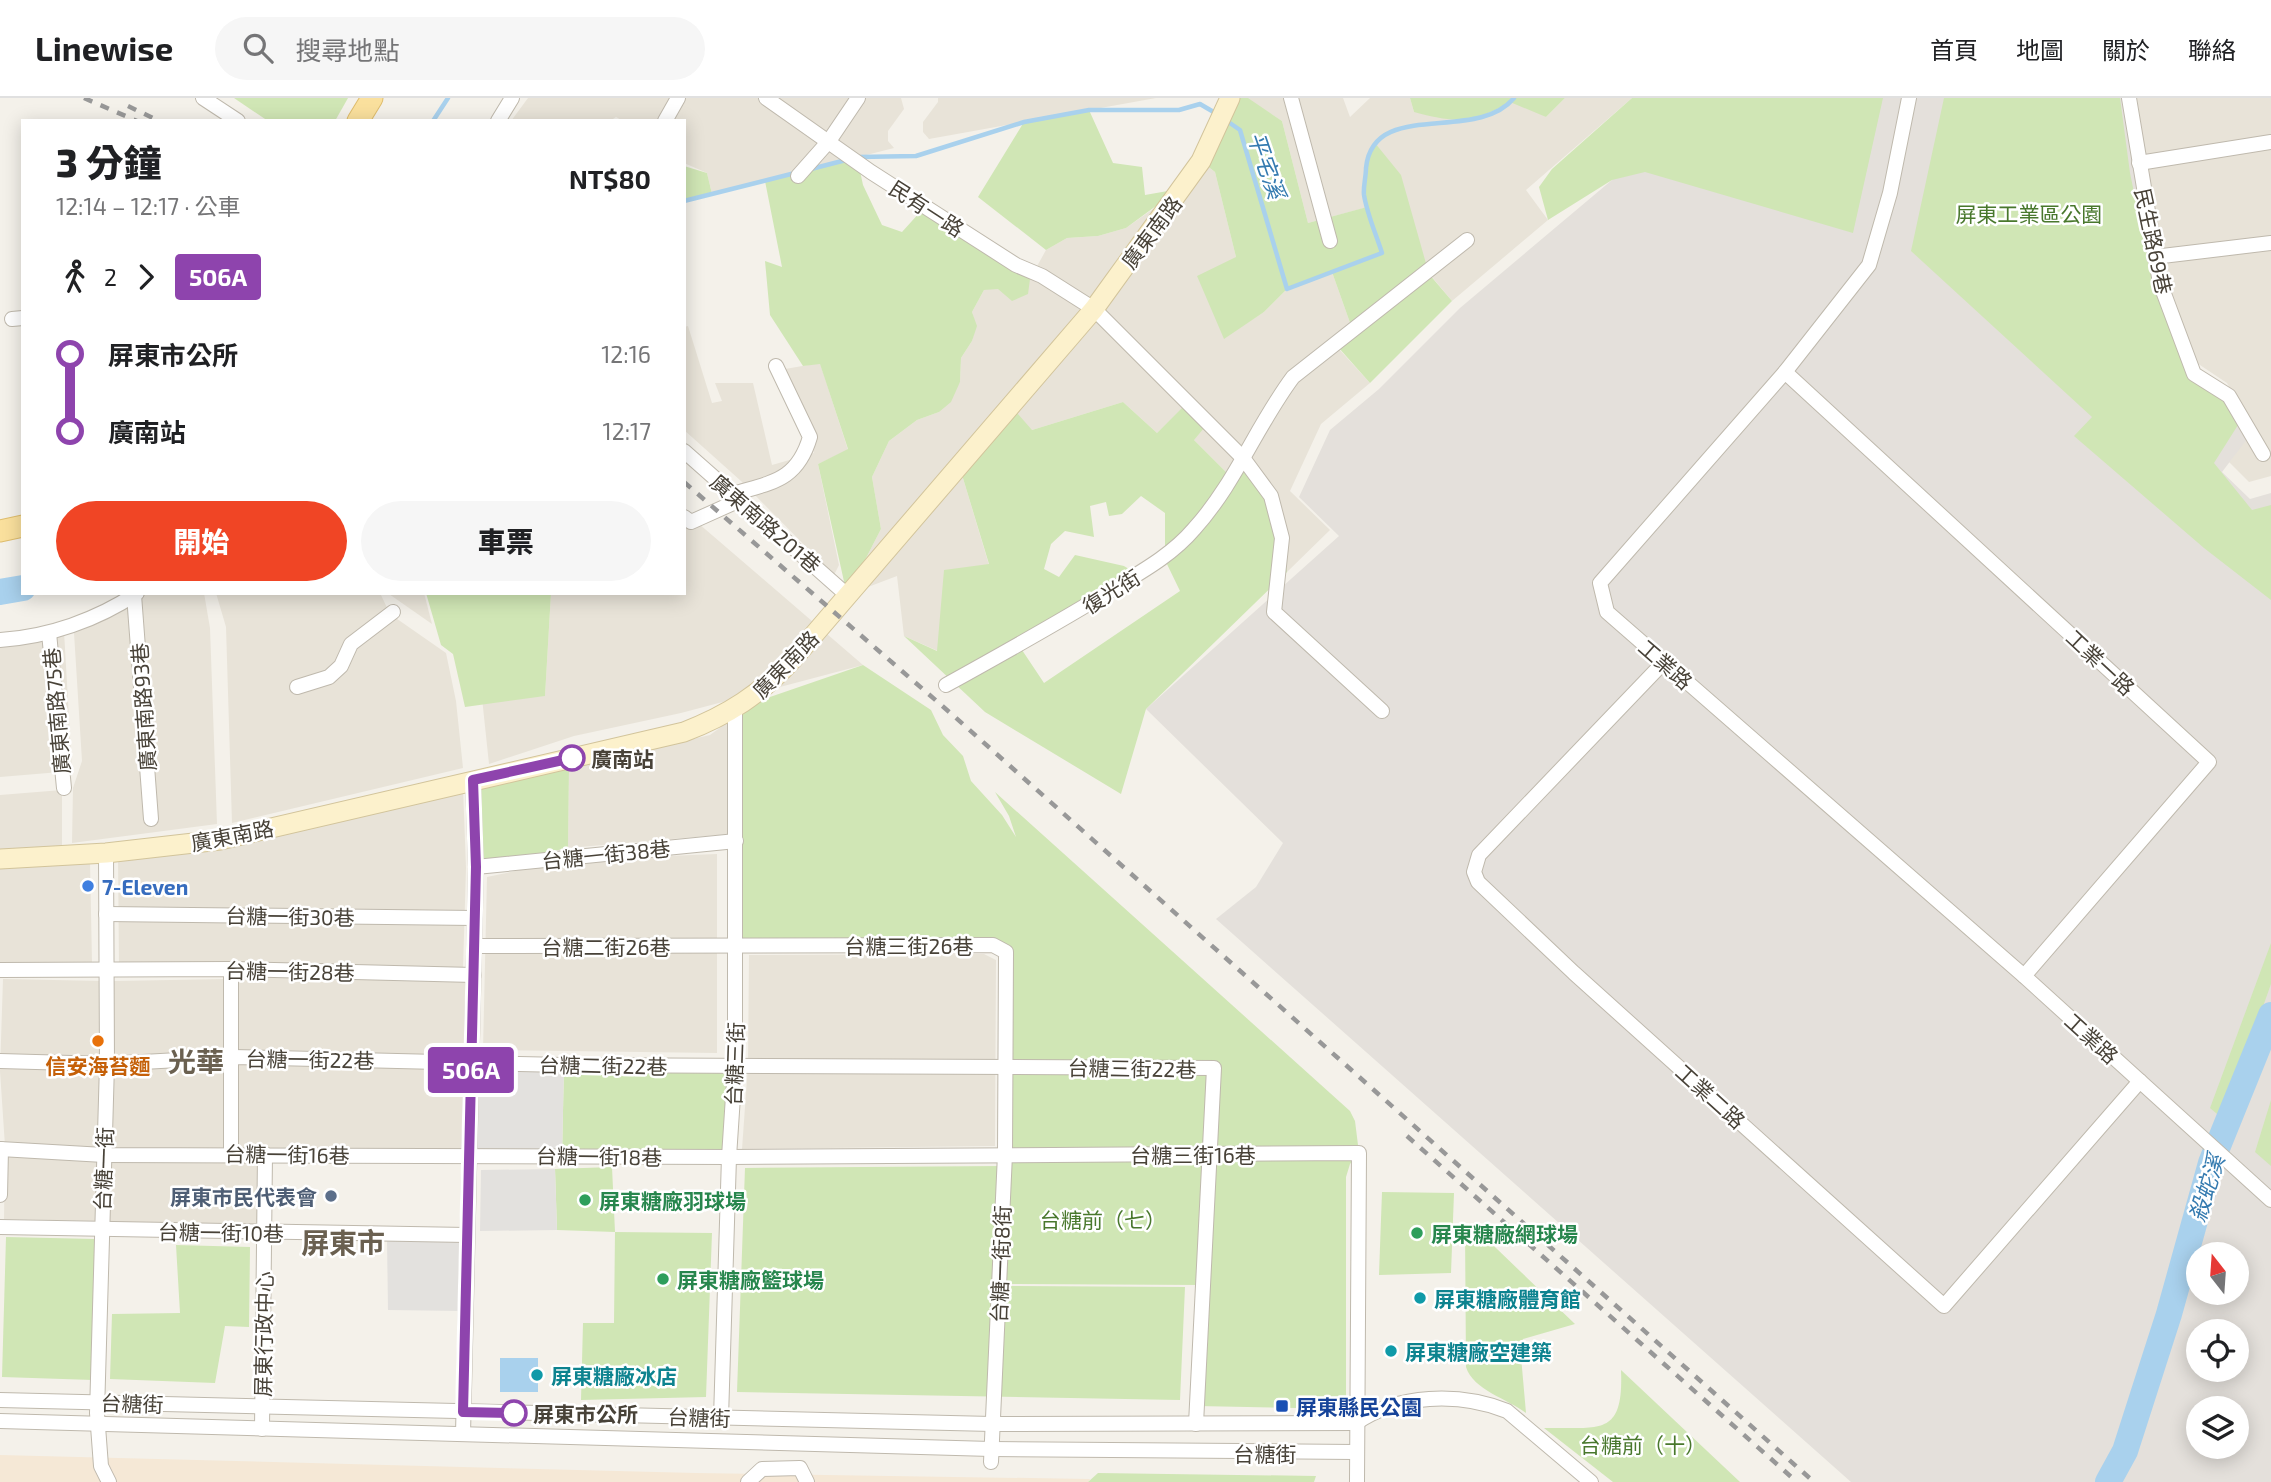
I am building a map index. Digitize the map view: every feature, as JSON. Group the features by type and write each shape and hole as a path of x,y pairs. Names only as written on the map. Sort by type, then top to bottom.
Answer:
{"main road":[{"path":"359,119 372,98"},
{"path":"0,531 21,526"}],"street":[{"path":"203,98 236,119"},
{"path":"499,119 512,98"},
{"path":"665,119 678,98"},
{"name":"民有一路","path":"766,98 871,172 1016,265 1042,276 1094,309"},
{"path":"798,176 829,141 858,98"},
{"path":"1291,98 1330,241"},
{"name":"工業路","path":"1909,98 1889,193 1869,265 1785,372 1600,583 1607,612 2024,976 2271,1200"},
{"name":"民生路69巷","path":"2129,98 2160,283 2194,374 2229,396 2263,454"},
{"name":"廣東南路","path":"0,859 106,853 220,840 684,732 735,709 772,682 1094,309 1184,187 1224,111"},
{"path":"2139,163 2271,142"},
{"name":"復光街","path":"946,685 1066,618 1160,560 1195,529 1244,458 1273,404 1293,377 1467,240"},
{"path":"2154,257 2271,243"},
{"path":"1094,309 1244,458 1271,496 1282,538 1274,612 1382,711"},
{"path":"686,518 691,522 736,497 787,477 805,453 810,437 776,366"},
{"name":"工業一路","path":"1785,372 2209,761 2024,976"},
{"name":"廣東南路201巷","path":"686,453 847,595"},
{"path":"0,640 49,633 89,619 134,595"},
{"name":"廣東南路93巷","path":"136,595 151,819"},
{"path":"298,687 329,677 341,666 351,644 393,612"},
{"name":"廣東南路75巷","path":"49,633 64,788"},
{"name":"工業二路","path":"1663,663 1479,855 1474,872 1478,882 1574,973 1944,1306 2140,1081"},
{"name":"台糖三街","path":"720,1418 729,1157 735,1066 735,709"},
{"path":"463,1434 476,867 473,780"},
{"name":"台糖一街38巷","path":"476,867 736,841"},
{"name":"台糖一街","path":"106,853 107,1064 100,1229 97,1425 101,1466 109,1482"},
{"name":"台糖一街30巷","path":"106,914 475,918"},
{"name":"台糖三街26巷","path":"737,946 993,945 1006,952 1006,1066"},
{"name":"台糖二街26巷","path":"474,946 737,946"},
{"path":"231,969 231,1153"},
{"name":"台糖一街28巷","path":"0,970 231,969 474,975"},
{"name":"台糖一街22巷","path":"0,1061 107,1064 232,1057 472,1062"},
{"name":"台糖二街22巷","path":"472,1062 735,1066"},
{"name":"台糖三街22巷","path":"735,1066 1214,1068 1196,1424"},
{"name":"台糖一街8街","path":"991,1455 1005,1154 1006,1066"},
{"path":"0,1149 0,1195"},
{"name":"台糖一街16巷","path":"0,1149 104,1155 469,1155"},
{"name":"台糖三街16巷","path":"729,1157 1359,1153 1355,1452"},
{"name":"屏東行政中心","path":"262,1429 265,1154"},
{"name":"台糖一街18巷","path":"469,1155 729,1157"},
{"name":"台糖一街10巷","path":"0,1227 264,1234 467,1235"},
{"path":"1356,1423 1374,1410 1395,1404 1456,1399 1490,1404 1507,1411 1591,1482"},
{"name":"台糖街","path":"0,1400 992,1424 1356,1423"},
{"name":"台糖街","path":"0,1421 463,1434 991,1455 1355,1452"},
{"path":"1355,1452 1357,1482"},
{"path":"748,1482 762,1469 800,1468 807,1482"}],"shaded area":[{"path":"528,98 901,98 904,109 888,131 888,141 894,148 712,194 707,173 686,164 686,119 512,119"},
{"path":"938,98 1156,98 929,139 923,132 923,122 938,102"},
{"path":"1246,98 1343,98 1350,117 1370,98 1410,98 1414,112 1516,98 1546,117 1565,98 1632,98 1526,190 1548,220 1452,301 1427,271 1376,144 1367,157 1368,207 1308,223 1282,121"},
{"path":"1683,98 2124,98 2137,170 2192,375 2227,398 2248,438 2222,472 2250,499 2271,493 2271,1482 1851,1482 1216,919 1256,887 1283,843 1146,709 1339,536 1299,497 1330,430 1379,389 1460,308 1612,180"},
{"path":"2137,98 2271,98 2271,476 2249,482 2223,456 2247,419 2227,383 2194,361 2164,278"},
{"path":"1201,161 1215,172 1236,257 1224,338 1264,312 1287,289 1332,272 1354,334 1338,348 1370,383 1321,424 1290,491 1330,530 1287,572 1285,547 1249,464 1237,483 1194,440 1188,403 1157,433 1123,402 1032,430 959,465 989,565 938,651 904,636 897,576 847,595 881,529 872,477 889,441 917,420 939,412 960,382 961,358 972,341 976,326 972,312 984,290 1030,279 1046,250 1067,238 1098,236 1126,228 1184,187"},
{"path":"686,326 712,403 722,401 715,383 753,383 772,465 814,453 785,369 820,363 848,450 818,464 839,565 834,575 741,481 686,432"},
{"path":"686,513 863,665 681,713 574,736 489,764 482,698 545,696 551,595 686,595"},
{"path":"143,595 204,595 210,628 217,824 72,843 73,788 82,761 74,633 138,601"},
{"path":"217,595 381,595 390,614 446,653 456,701 463,768 232,823 226,627"},
{"path":"390,595 425,595 432,624"},
{"path":"64,631 72,771 0,777 0,647"},
{"path":"728,722 730,834 568,848 569,768 710,735"},
{"path":"463,787 466,868 463,969 474,975 469,1155 231,1153 231,970 119,966 118,856"},
{"path":"62,790 62,852 90,861 92,963 0,962 0,795"},
{"path":"717,854 717,1053 483,1050 487,877 568,860"},
{"path":"984,954 996,960 995,1146 742,1149 748,1065 749,955"},
{"path":"3,979 104,981 97,1221 4,1219 5,1146 0,1071"},
{"path":"228,979 224,1159 260,1159 259,1232 108,1228 114,981"},
{"path":"472,1062 564,1065 562,1156 469,1155"},
{"path":"555,1169 557,1230 480,1231 481,1170"},
{"path":"387,1239 464,1239 462,1311 388,1310"},
{"path":"0,1455 696,1473 1090,1479 1088,1482 0,1482"}],"green space":[{"path":"234,98 348,98 336,119 265,119"},
{"path":"1230,98 1248,98 1282,121 1308,223 1367,207 1365,174 1375,143 1401,175 1429,274 1452,301 1370,383 1338,347 1354,334 1332,272 1287,289 1264,312 1224,339 1197,276 1236,257 1215,172 1201,161"},
{"path":"1410,98 1565,98 1546,117 1510,102 1474,118 1452,119 1414,112"},
{"path":"1632,98 1883,98 1853,233 1645,172 1612,180 1548,220 1539,187 1552,169"},
{"name":"屏東工業區公園","path":"1944,98 2120,98 2130,173 2152,280 2184,365 2224,399 2238,425 2214,463 2252,510 2271,505 2271,600 2204,548 2074,436 2092,417 1911,251"},
{"path":"1089,110 1113,163 1142,167 1145,195 1179,189 1126,228 1098,236 1067,238 1046,250 978,197 1024,122"},
{"path":"857,157 863,185 882,225 902,232 930,201 1035,269 1030,279 1028,294 1012,301 998,289 984,290 972,312 977,326 972,341 961,358 960,382 951,402 939,412 917,420 889,441 872,477 881,529 847,595 818,464 848,449 820,364 803,366 770,315 765,261 782,267 765,181"},
{"path":"686,167 707,173 712,194 686,200"},
{"path":"1123,402 1157,433 1188,402 1209,422 1194,440 1236,482 1249,463 1285,547 1287,572 1146,709 1121,794 985,712 904,636 937,651 944,570 989,564 959,465 1011,406 1032,430","holes":["1141,496 1165,513 1165,560 1180,591 1044,683 1022,650 1140,576 1124,566 1075,555 1059,577 1044,569 1051,544 1065,531 1094,537 1090,506 1106,502 1109,516 1122,514"]},
{"path":"427,595 551,595 545,696 465,707 453,654 441,645"},
{"name":"台糖前（七）","path":"863,665 931,710 943,735 963,756 971,781 1002,815 1016,837 1009,816 995,792 1350,1111 1355,1121 1359,1153 1350,1164 1346,1177 1346,1409 1197,1406 1202,1285 997,1284 1006,952 737,946 735,709"},
{"path":"569,768 568,848 476,867 473,780"},
{"path":"2271,943 2271,984 2223,1119 2210,1108"},
{"path":"564,1065 735,1066 729,1157 562,1156"},
{"path":"2271,1100 2271,1166 2255,1152"},
{"path":"1001,1166 995,1286 1185,1287 1180,1400 737,1392 745,1168"},
{"name":"屏東糖廠羽球場","path":"612,1167 615,1232 557,1230 555,1169"},
{"name":"屏東糖廠網球場","path":"1382,1192 1454,1193 1451,1273 1379,1275"},
{"path":"1470,1223 1575,1324 1523,1339 1520,1345 1526,1413 1483,1388 1466,1367 1465,1229"},
{"path":"615,1232 712,1233 706,1397 581,1400 583,1323 614,1323"},
{"path":"6,1237 95,1239 93,1380 2,1377"},
{"path":"176,1245 250,1247 249,1327 225,1326 215,1383 110,1379 112,1314 180,1313"},
{"name":"台糖前（十）","path":"1621,1370 1740,1482 1613,1482 1544,1428 1593,1427 1612,1418 1618,1408 1621,1392"},
{"path":"1098,1473 1316,1476 1314,1482 1088,1482"}],"water":[{"path":"500,1358 538,1358 538,1392 500,1392"}],"waterway":[{"path":"434,119 448,98"},
{"name":"平宅溪","path":"1227,121 1240,130 1287,289 1382,253 1367,209 1364,189 1366,168 1373,147 1387,134 1406,127 1476,118 1497,111 1514,98"},
{"name":"平宅溪","path":"858,157 916,156 1024,122 1089,110 1179,110 1200,104 1217,114"},
{"name":"平宅溪","path":"811,169 846,160"},
{"name":"平宅溪","path":"686,200 795,173"},
{"path":"0,592 21,588"},
{"name":"殺蛇溪","path":"2108,1482 2125,1451 2169,1314 2211,1163 2271,1015"}],"railway":[{"path":"84,98 132,119"},
{"path":"128,106 155,119"},
{"path":"686,484 955,717 1814,1482"},
{"path":"1407,1136 1797,1482"}],"bus line":[{"name":"506A","path":"514,1413 463,1412 476,867 473,780 572,758"}],"place":[{"name":"廣南站","path":"572,758"},
{"name":"7-Eleven","path":"88,886"},
{"name":"信安海苔麵","path":"98,1041"},
{"name":"屏東市民代表會","path":"331,1196"},
{"name":"屏東糖廠羽球場","path":"585,1200"},
{"name":"屏東糖廠網球場","path":"1417,1233"},
{"name":"屏東糖廠籃球場","path":"663,1279"},
{"name":"屏東糖廠體育館","path":"1420,1298"},
{"name":"屏東糖廠空建築","path":"1391,1351"},
{"name":"屏東糖廠冰店","path":"537,1375"},
{"name":"屏東縣民公園","path":"1282,1406"},
{"name":"屏東市公所","path":"514,1413"}],"district":[{"name":"光華","path":"196,1061"},
{"name":"屏東市","path":"343,1242"}]}
